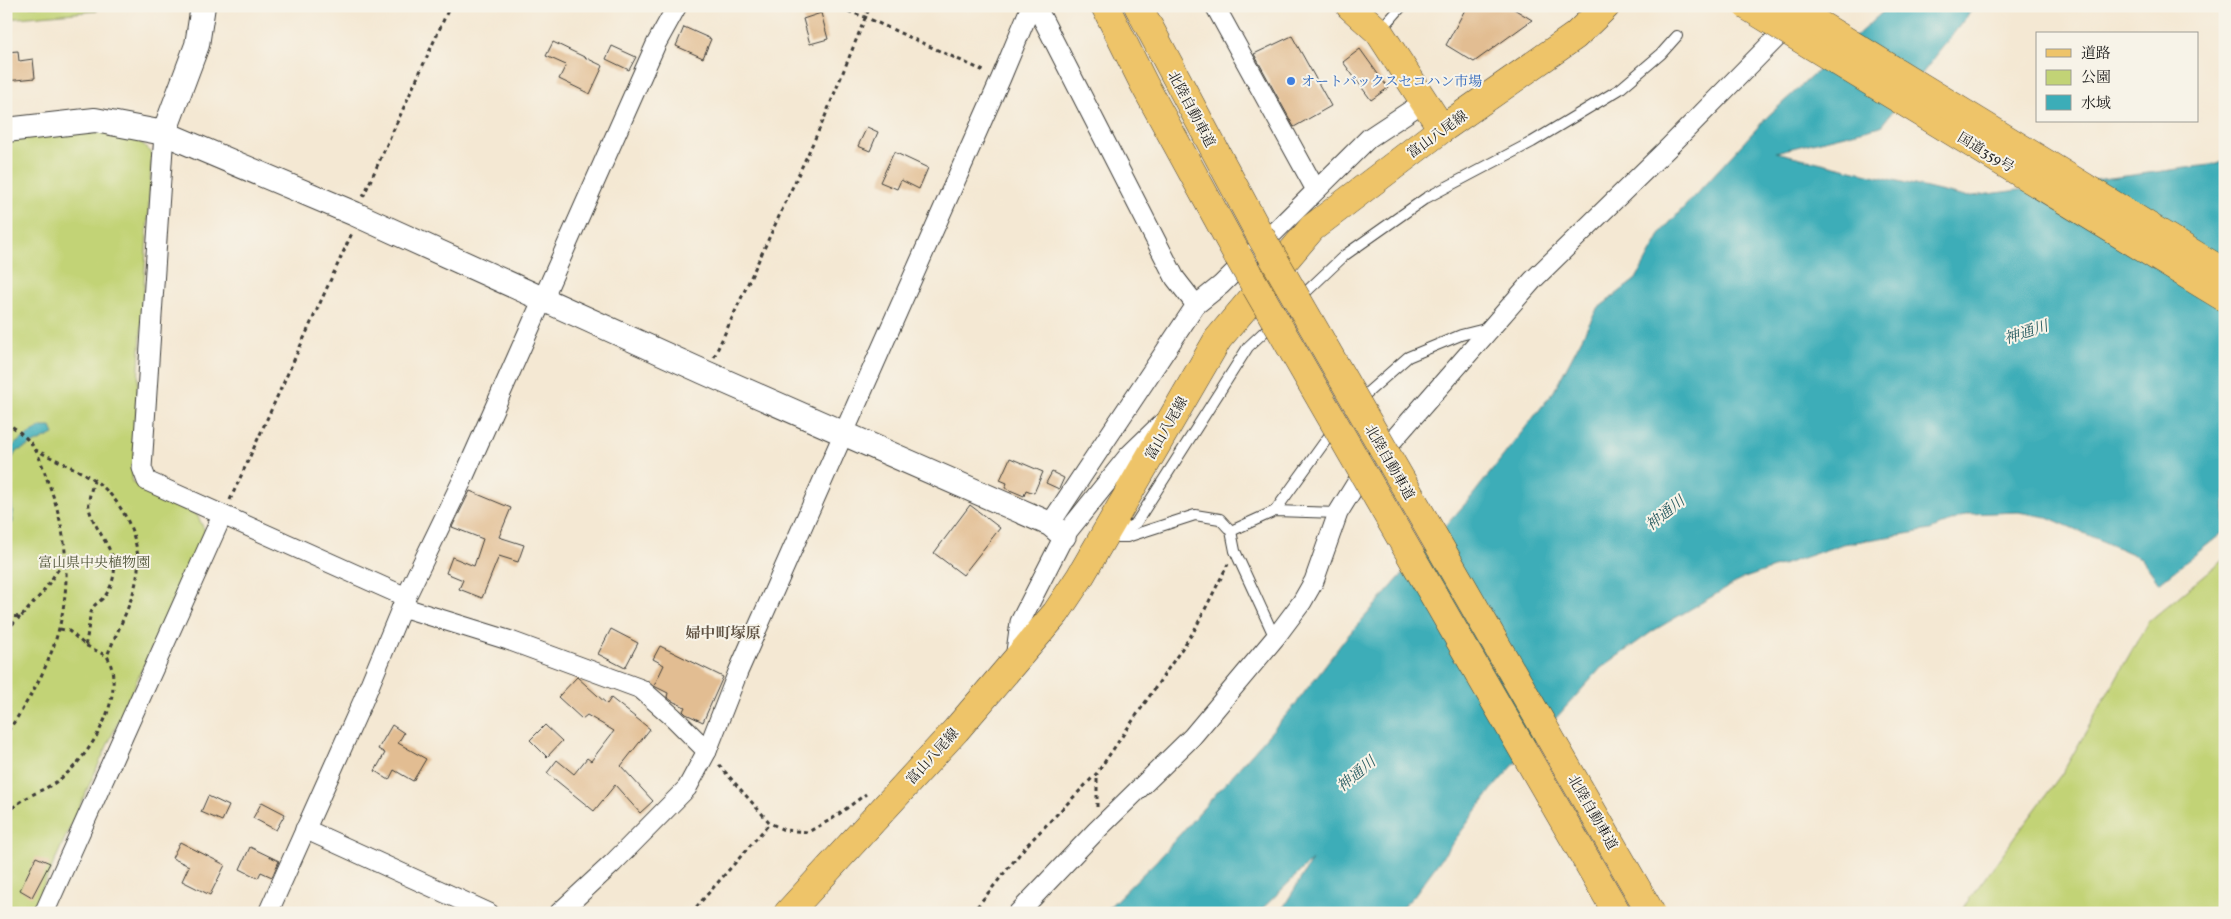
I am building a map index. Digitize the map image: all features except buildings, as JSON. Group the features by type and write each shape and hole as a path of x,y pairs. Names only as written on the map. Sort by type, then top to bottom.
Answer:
{"main road":[{"name":"北陸自動車道","path":"1105,6 1144,84 1238,256 1617,913"},
{"name":"北陸自動車道","path":"1138,6 1260,235 1651,913"},
{"path":"1350,6 1379,32 1442,129"},
{"name":"富山八尾線","path":"788,913 956,730 1056,613 1108,538 1178,408 1218,339 1312,228 1442,129 1575,36 1606,6"},
{"name":"国道359号","path":"1747,6 2225,298"},
{"name":"国道359号","path":"1789,6 2225,273"}],"street":[{"path":"204,6 197,44 164,133 142,468 147,481 404,602 641,689 673,717 707,751"},
{"path":"268,913 363,701 404,602 462,481 652,53 677,6"},
{"path":"559,913 613,863 687,788 707,751 738,672 1001,78 1031,6"},
{"path":"1036,6 1176,278 1196,305"},
{"path":"1215,6 1316,190"},
{"path":"1018,913 1096,831 1192,737 1275,638 1302,602 1314,581 1338,513 1359,479 1533,280 1668,148 1808,6"},
{"path":"1015,659 1020,622 1057,530 1196,305 1222,285 1369,138 1425,102"},
{"path":"6,130 94,120 164,133 358,215 542,300 1057,530"},
{"path":"1057,530 1129,455 1178,408"},
{"path":"44,913 222,516"},
{"path":"305,829 489,913"}],"lane":[{"path":"1379,32 1402,6"},
{"path":"1108,538 1136,523 1248,347 1345,254 1426,198 1532,142 1620,89 1662,54 1677,36"},
{"path":"1274,511 1345,414 1408,357 1461,335 1491,328"},
{"path":"1231,531 1274,511 1338,513"},
{"path":"1108,538 1127,537 1195,515 1220,519 1231,531 1235,550 1275,638"}],"path":[{"path":"222,516 450,6"},
{"path":"833,6 865,17 1001,78"},
{"path":"706,373 824,119 870,6"},
{"path":"6,422 36,450 94,480 112,496 126,516 135,542 138,570 130,601 107,656"},
{"path":"6,733 14,724 45,672 60,628 66,583 66,557 57,507 36,450"},
{"path":"85,645 89,632 90,613 95,603 103,599 114,578 114,564 106,540 90,514 88,500 94,480"},
{"path":"972,913 1026,846 1097,773 1194,631 1235,550"},
{"path":"6,630 21,617 43,592 66,557"},
{"path":"6,616 21,617"},
{"path":"6,813 23,800 58,781 82,760 109,710 114,681 112,666 107,656 85,645 69,632 60,628"},
{"path":"707,751 770,823 784,830 808,832 832,818 870,791"},
{"path":"1096,831 1097,773"},
{"path":"691,913 770,823"}],"green space":[{"path":"6,6 97,6 97,11 6,19"},
{"name":"富山県中央植物園","path":"94,130 134,136 152,153 132,482 197,515 205,531 31,913 6,913 6,139"},
{"path":"2225,558 2225,913 1959,913 2063,772 2148,622"}],"water":[{"name":"神通川","path":"1889,6 1975,6 1881,126 1776,152 1965,197 2217,164 2225,161 2225,531 2159,583 2141,558 2047,517 2018,512 1968,514 1930,530 1843,544 1742,579 1653,631 1601,668 1493,788 1413,897 1396,913 1280,913 1312,860 1258,913 1103,913 1157,860 1294,706 1345,639 1472,496 1554,391 1597,309 1636,279 1662,231 1768,116"},
{"path":"41,427 51,427 54,434 16,452 9,464 13,522 6,532 6,453 16,443"}],"place":[{"name":"オートバックスセコハン市場","path":"1291,81"}],"district":[{"name":"婦中町塚原","path":"723,633"}]}
